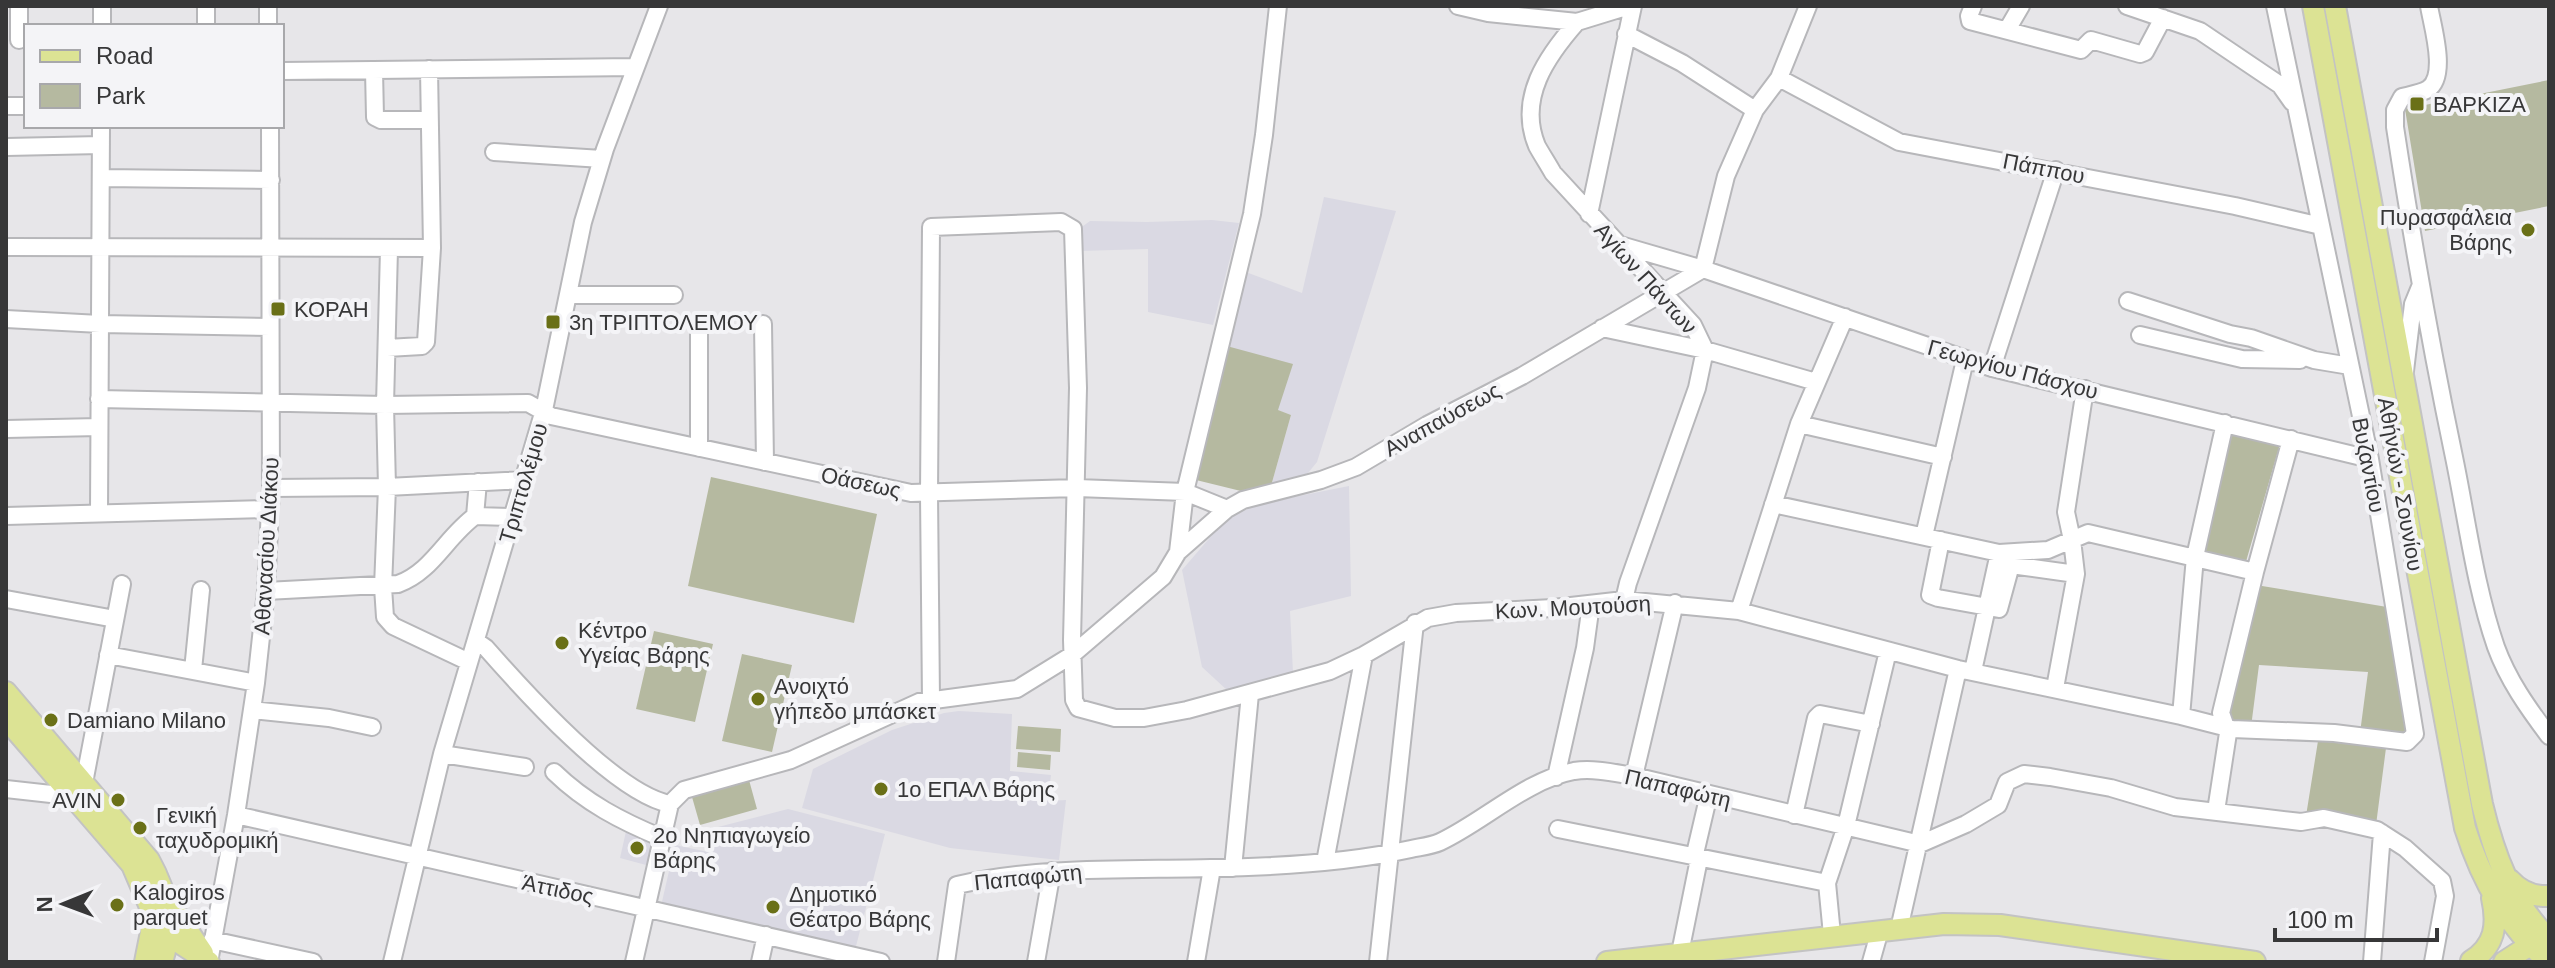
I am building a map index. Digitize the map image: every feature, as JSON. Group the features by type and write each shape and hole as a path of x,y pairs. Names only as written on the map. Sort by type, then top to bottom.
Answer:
{"main road":[{"name":"Αθήνών - Σουνίου","path":"2313,6 2461,809 2490,869"},
{"name":"Αθήνών - Σουνίου","path":"2335,6 2486,822 2490,869 2499,905 2540,932 2549,962"},
{"path":"6,692 132,865 146,894 151,914 145,962"},
{"path":"6,719 141,848 159,878 167,900 209,962"},
{"path":"2490,869 2534,895 2549,896"},
{"path":"2469,962 2487,949 2496,924 2490,869"},
{"path":"162,962 169,936 167,900"},
{"path":"151,914 169,936 209,962"},
{"path":"1607,962 1680,953 1736,954 1832,935 1944,924 2000,925 2255,962"},
{"path":"2469,962 2540,932"},
{"path":"2504,962 2540,932"}],"street":[{"path":"17,40 19,6"},
{"name":"Τριπτολέμου","path":"392,962 442,754 544,410 583,222 634,67 659,6"},
{"path":"1178,552 1185,492 1252,214 1278,6"},
{"path":"1458,6 1488,13 1577,22 1631,6 1589,214"},
{"path":"1703,269 1726,176 1755,110 1779,78 1808,6"},
{"path":"1973,6 1970,21 2081,50 2091,40 2140,54 2145,52 2163,18"},
{"path":"2007,30 2021,6"},
{"path":"2127,6 2200,31 2280,85 2296,108"},
{"name":"Βυζαντίου","path":"2225,726 2240,730 2334,733 2407,742 2415,734 2370,459 2275,6"},
{"path":"2429,6 2439,61 2436,80 2428,89 2402,97 2395,110 2420,287 2446,426 2497,648 2516,689 2549,736"},
{"name":"Αγίων Πάντων","path":"1577,22 1550,53 1536,82 1531,116 1536,144 1553,173 1693,325 1705,350 1697,388 1624,600"},
{"path":"1626,34 1682,63 1755,110"},
{"path":"284,71 634,67"},
{"path":"387,348 422,346 426,342 432,248 429,69"},
{"path":"374,70 375,117 381,120 429,120"},
{"name":"Πάππου","path":"1779,78 1899,142 2056,170 2321,226"},
{"path":"99,513 101,128"},
{"name":"Αθανασίου Διάκου","path":"209,962 236,815 266,591 272,403 270,128"},
{"path":"6,147 101,145"},
{"path":"494,152 602,159"},
{"path":"1992,368 2056,170"},
{"path":"102,178 271,180"},
{"name":"Κων. Μουτούση","path":"929,494 931,227 1061,222 1073,229 1078,388 1072,655 1074,700 1078,708 1085,712 1115,718 1144,718 1250,694 1330,671 1428,618 1456,613 1624,600 1739,611 1965,670 2225,726"},
{"name":"Γεωργίου Πάσχου","path":"1617,244 1703,269 1992,368 2370,459"},
{"path":"6,247 432,248"},
{"path":"389,249 385,617 393,626 469,662"},
{"name":"Αναπαύσεως","path":"670,804 684,790 791,760 900,709 931,700 1017,689 1072,655 1163,577 1178,552 1227,509 1243,500 1321,480 1356,467 1427,425 1522,376 1703,269"},
{"path":"2403,380 2413,304 2420,287"},
{"path":"568,295 674,295"},
{"path":"2128,301 2314,360"},
{"path":"1739,611 1799,424 1845,317"},
{"path":"6,319 270,327"},
{"path":"763,324 765,462"},
{"path":"699,327 699,448"},
{"path":"1602,328 1705,350 1816,382"},
{"path":"2140,335 2242,359 2314,360 2350,366"},
{"path":"1924,536 1965,360"},
{"path":"2055,688 2076,574 2066,512 2085,389"},
{"name":"Οάσεως","path":"99,399 385,405 528,403 551,416 911,493 1077,488 1185,492 1227,509"},
{"path":"2181,716 2195,557 2225,423"},
{"path":"1799,424 1943,457"},
{"path":"6,429 99,427"},
{"path":"2216,811 2228,733 2221,713 2291,439"},
{"path":"271,488 387,487 525,480"},
{"path":"266,591 383,587 413,579 475,516 478,482"},
{"path":"929,494 931,700"},
{"path":"1773,504 1999,553 2048,550 2088,533 2255,572"},
{"path":"6,516 270,509"},
{"path":"475,516 514,517"},
{"path":"1941,540 1930,595 1999,609 2011,565 2076,574"},
{"path":"1871,962 1890,929 1920,844 1965,670 1987,608 1999,553"},
{"path":"6,789 51,794 74,786 108,655 122,584"},
{"path":"193,670 201,590"},
{"path":"6,599 115,619"},
{"path":"1634,776 1675,603"},
{"path":"1556,777 1585,648 1591,604"},
{"path":"1378,962 1415,623"},
{"path":"476,641 535,702 609,769 646,796 670,804 634,962"},
{"path":"1832,935 1827,883 1846,826 1888,651"},
{"path":"108,655 256,683"},
{"path":"1325,862 1364,655"},
{"path":"1233,868 1250,694"},
{"path":"252,710 329,718 372,727"},
{"path":"1794,815 1816,718 1820,714 1871,724"},
{"path":"442,754 525,767"},
{"name":"Παπαφώτη","path":"946,962 957,885 1052,871 1233,868 1325,862 1391,853 1439,842 1518,795 1575,771 1634,776 1920,844"},
{"path":"554,772 575,793 595,806 662,838"},
{"path":"1920,844 1966,824 1998,805 2007,782 2024,774 2111,788 2175,807 2301,822 2324,818 2382,833 2405,848 2442,881 2445,896 2433,962"},
{"path":"1680,953 1709,794"},
{"name":"Άττιδος","path":"236,815 876,961"},
{"path":"1558,829 1827,883"},
{"path":"2372,962 2382,833"},
{"path":"1196,962 1212,868"},
{"path":"1036,962 1052,871"},
{"path":"760,962 766,935"},
{"path":"212,940 313,962"}],"shaded area":[{"path":"1324,197 1396,211 1317,462 1308,473 1271,486 1291,415 1277,410 1223,345 1243,271 1302,293"},
{"path":"1212,220 1239,223 1213,325 1148,312 1148,249 1079,251 1079,229 1090,221"},
{"path":"1349,486 1351,596 1290,611 1293,673 1228,691 1202,667 1182,570 1226,519 1259,504"},
{"path":"959,711 1012,714 1010,771 1051,775 1048,801 1066,800 1059,860 950,848 802,808 813,769 892,730"},
{"path":"788,809 885,834 855,950 661,906 675,845 713,853 718,827"},
{"name":"2ο Νηπιαγωγείο Βάρης","path":"627,827 653,839 646,865 620,858"}],"green space":[{"path":"2319,6 2325,6 2465,758 2465,772"},
{"path":"2549,80 2549,206 2425,231 2405,109"},
{"path":"1223,345 1293,364 1278,410 1291,415 1271,486 1249,493 1192,479"},
{"path":"2227,429 2280,444 2245,565 2197,552"},
{"path":"711,477 877,514 854,623 688,586"},
{"path":"2256,585 2387,607 2408,737 2360,733 2368,672 2259,665 2251,727 2226,720"},
{"path":"654,631 713,644 695,722 636,709"},
{"path":"742,654 792,665 772,752 722,741"},
{"path":"1018,726 1061,729 1060,752 1016,749"},
{"path":"2318,741 2386,748 2376,825 2306,816"},
{"path":"1018,752 1051,755 1050,770 1017,767"},
{"path":"749,780 757,809 700,825 692,797"}],"place":[{"name":"ΒΑΡΚΙΖΑ","path":"2417,104"},
{"name":"Πυρασφάλεια Βάρης","path":"2528,230"},
{"name":"ΚΟΡΑΗ","path":"278,309"},
{"name":"3η ΤΡΙΠΤΟΛΕΜΟΥ","path":"553,322"},
{"name":"Κέντρο Υγείας Βάρης","path":"562,643"},
{"name":"Ανοιχτό γήπεδο μπάσκετ","path":"758,699"},
{"name":"Damiano Milano","path":"51,720"},
{"name":"1ο ΕΠΑΛ Βάρης","path":"881,789"},
{"name":"AVIN","path":"118,800"},
{"name":"Γενική ταχυδρομική","path":"140,828"},
{"name":"2ο Νηπιαγωγείο Βάρης","path":"637,848"},
{"name":"Kalogiros parquet","path":"117,905"},
{"name":"Δημοτικό Θέατρο Βάρης","path":"773,907"}]}
